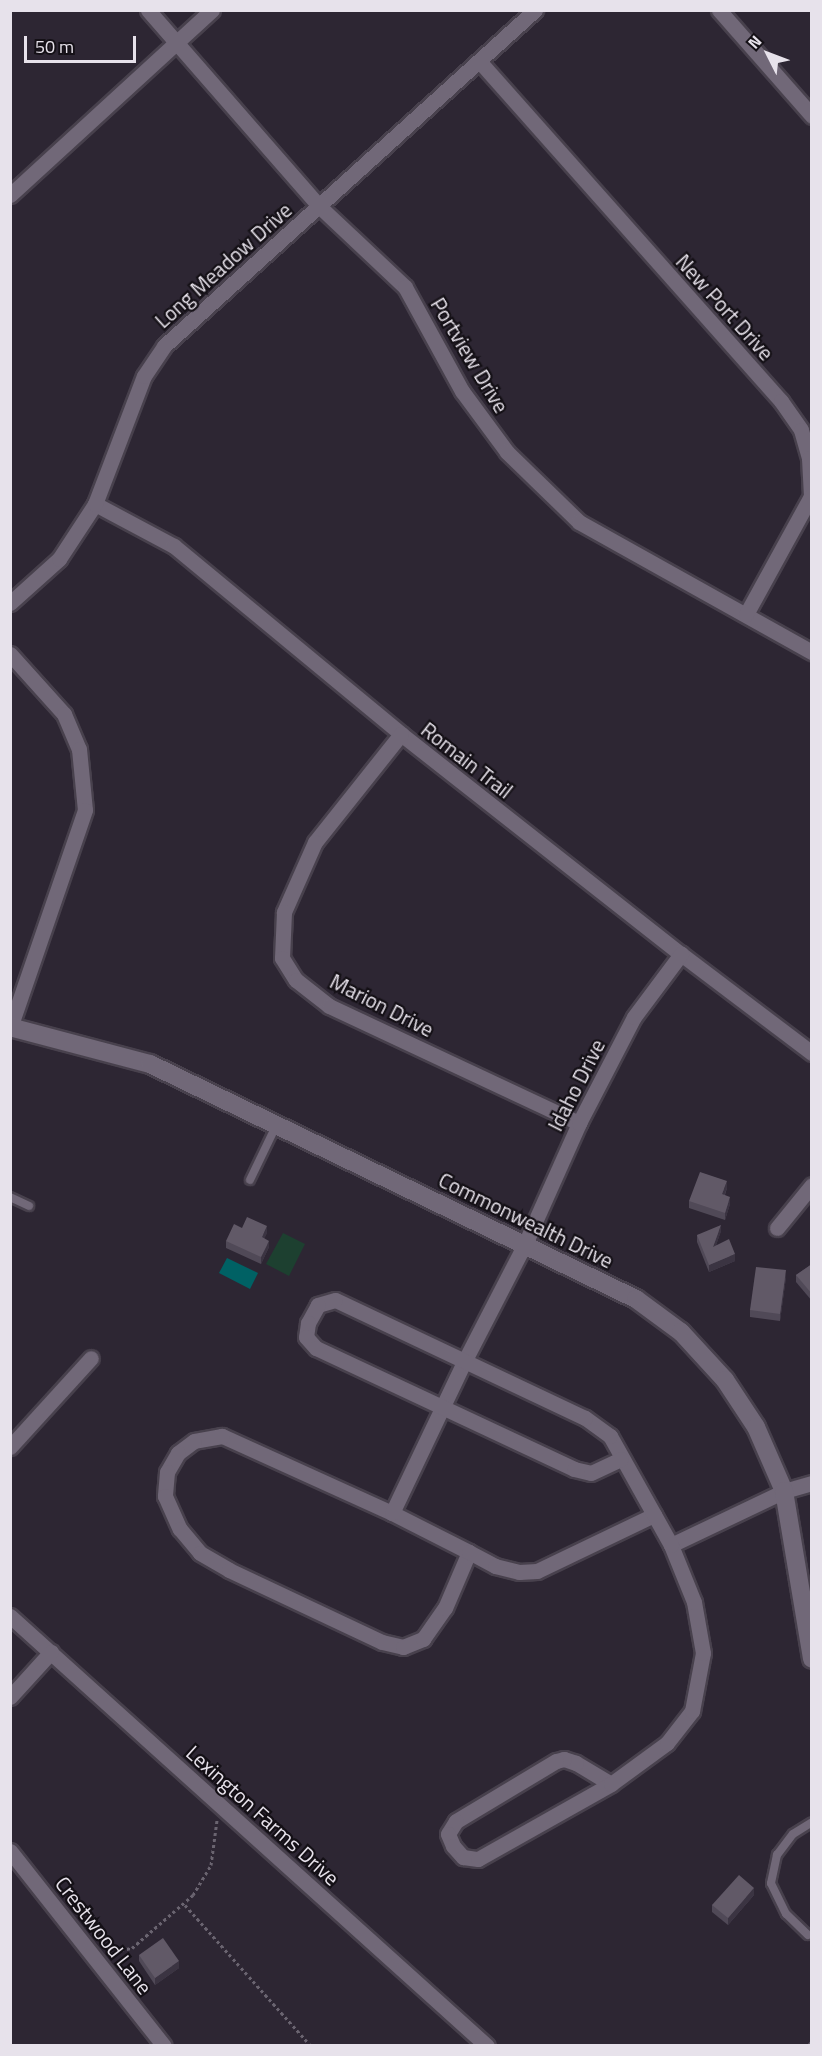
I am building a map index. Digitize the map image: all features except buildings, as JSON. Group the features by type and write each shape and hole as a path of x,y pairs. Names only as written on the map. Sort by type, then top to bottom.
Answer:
{"street":[{"name":"Portview Drive","path":"148,10 319,206 405,287 468,400 507,452 579,522 812,652"},
{"path":"10,195 212,10"},
{"name":"Long Meadow Drive","path":"10,603 59,559 96,504 144,376 164,346 535,10"},
{"path":"718,10 812,116"},
{"name":"New Port Drive","path":"480,62 781,401 801,429 809,458 811,496 746,614"},
{"name":"Romain Trail","path":"96,504 174,546 401,734 681,954 812,1053"},
{"path":"10,654 64,714 79,749 85,810 11,1027"},
{"name":"Marion Drive","path":"401,734 315,842 284,912 282,958 296,980 329,1006 579,1123"},
{"name":"Idaho Drive","path":"392,1513 465,1360 525,1244 579,1123 634,1017 681,954"},
{"name":"Commonwealth Drive","path":"11,1027 150,1064 636,1299 681,1332 725,1380 744,1408 756,1427 784,1491 812,1659"},
{"path":"777,1228 812,1185"},
{"path":"610,1784 576,1763 564,1759 556,1761 456,1821 448,1834 453,1846 463,1857 478,1859 610,1784 667,1743 692,1711 703,1653 694,1602 671,1545 610,1436 585,1418 335,1300 318,1305 308,1323 306,1337 316,1348 574,1469 591,1473 621,1459"},
{"path":"10,1447 91,1358"},
{"path":"470,1552 444,1608 423,1638 403,1647 382,1642 229,1570 200,1553 180,1528 165,1496 167,1472 178,1453 194,1441 222,1436 392,1513 470,1552 495,1566 519,1572 537,1571 654,1515"},
{"path":"671,1545 784,1491 812,1483"},
{"name":"Lexington Farms Drive","path":"10,1616 487,2046"},
{"path":"10,1697 51,1652"},
{"name":"Crestwood Lane","path":"10,1851 164,2046"}],"lane":[{"path":"249,1180 276,1125"},
{"path":"10,1197 29,1206"},
{"path":"808,1935 786,1914 771,1883 777,1855 793,1834 812,1822"}],"path":[{"path":"94,1955 132,1948 184,1905 211,1865 216,1822 225,1809"},
{"path":"184,1905 310,2046"}],"shaded area":[{"path":"283,1233 305,1244 289,1276 266,1264"},
{"path":"227,1258 258,1273 250,1289 219,1273"}]}
